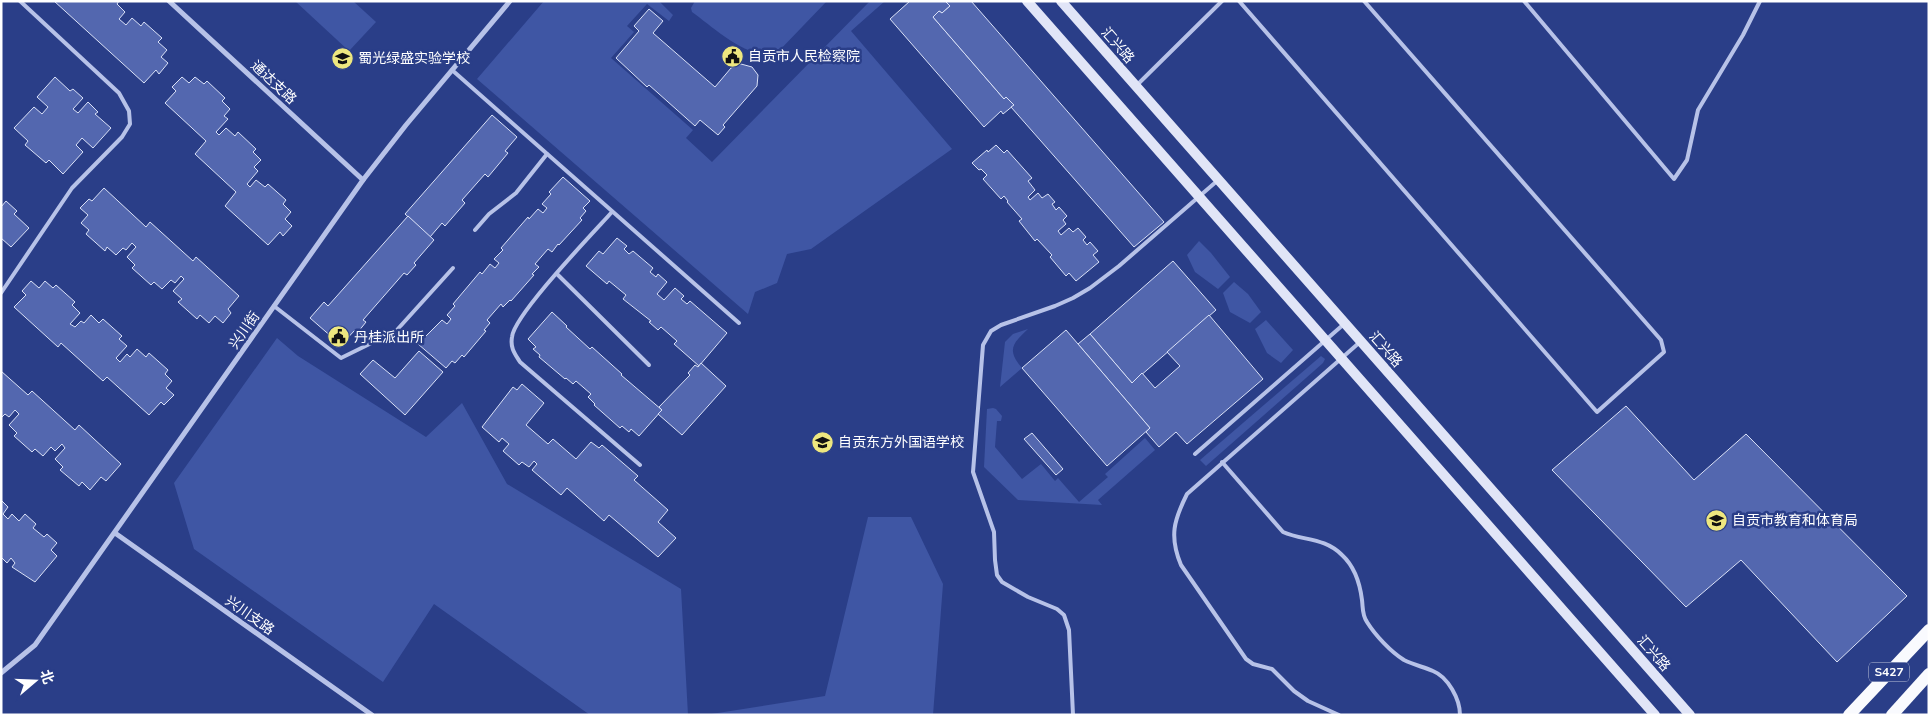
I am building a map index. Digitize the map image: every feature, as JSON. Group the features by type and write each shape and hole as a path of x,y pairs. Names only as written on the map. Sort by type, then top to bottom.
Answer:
{"main road":[{"path":"1027,1 1655,715"},
{"name":"汇兴路","path":"1061,1 1690,715"},
{"name":"S427","path":"1849,715 1929,630"},
{"name":"S427","path":"1892,715 1929,674"}],"street":[{"name":"通达支路","path":"169,1 363,180"},
{"name":"兴川街","path":"1,673 35,645 363,180 406,125 510,1"},
{"name":"兴川支路","path":"115,533 372,715"}],"lane":[{"path":"1,293 72,188 122,137 130,124 129,111 119,93 20,1"},
{"path":"1136,86 1222,1"},
{"path":"1239,1 1597,412 1664,352 1661,340 1364,1"},
{"path":"1524,1 1674,179 1687,160 1698,110 1743,35 1760,1"},
{"path":"452,70 739,324"},
{"path":"475,230 489,214 516,193 547,154"},
{"path":"1073,715 1068,630 1064,615 1058,609 1028,598 1002,582 998,575 995,560 994,532 973,472 983,344 991,331 1000,325 1073,298 1105,278 1218,180"},
{"path":"612,212 524,313 512,336 512,350 520,362 640,465"},
{"path":"274,306 341,358 396,331 453,268"},
{"path":"557,274 649,365"},
{"path":"1195,454 1345,323"},
{"path":"1339,715 1308,701 1294,691 1272,669 1252,664 1246,658 1181,565 1173,537 1175,519 1187,494 1361,341"},
{"path":"1222,462 1282,532 1291,536 1318,540 1342,555 1356,576 1360,589 1362,611 1371,629 1403,659 1435,672 1446,680 1454,692 1460,709 1460,715"}],"shaded area":[{"path":"295,1 353,1 376,22 349,51"},
{"path":"544,1 659,1 673,15 669,21 647,4 627,26 634,32 611,58 693,130 686,138 712,162 870,1 885,1 851,31 952,149 811,249 787,254 777,283 755,292 748,314 477,79"},
{"path":"695,1 827,1 777,53 766,54 755,52 732,42 710,26 692,12 691,8"},
{"path":"1199,241 1230,277 1218,289 1195,272 1187,255"},
{"path":"1234,282 1248,294 1261,312 1250,323 1230,312 1223,293"},
{"path":"1266,320 1293,350 1281,363 1267,353 1255,329"},
{"path":"1028,329 1018,338 1013,347 1014,356 1022,368 1000,387 1005,342 1013,334"},
{"path":"277,338 298,356 426,437 462,403 507,484 681,589 688,715 590,715 434,604 383,682 194,549 174,483"},
{"path":"1321,356 1325,359 1323,363 1206,466 1200,460"},
{"path":"993,408 1002,416 1001,421 997,421 995,447 1022,479 1041,464 1055,481 1058,478 1079,502 1108,477 1105,474 1145,438 1155,450 1098,500 1102,505 1018,500 984,467 987,409"},
{"path":"868,517 911,517 943,584 933,715 705,715 825,696"}],"building":[{"path":"54,1 119,1 117,4 125,12 119,19 126,25 132,18 141,26 144,22 162,38 158,42 167,50 161,57 168,63 159,74 156,70 144,83"},
{"path":"910,1 945,1 950,6 942,13 939,11 933,17 1004,99 1006,97 1014,105 1003,114 1001,111 984,127 890,19"},
{"path":"945,1 971,1 1164,222 1134,247 1011,107 1014,105 1006,97 1004,99 933,17 939,11 942,13 950,6"},
{"path":"649,9 663,21 653,33 715,87 731,68 741,64 752,67 758,75 757,86 723,125 725,127 718,135 700,120 695,126 649,85 647,87 616,58 639,31 634,26"},
{"path":"55,77 70,91 73,89 83,98 73,109 78,113 88,102 98,112 95,114 111,128 93,148 82,138 76,145 83,152 63,174 49,160 46,163 25,145 28,141 14,128 34,107 42,114 48,107 37,97"},
{"path":"182,77 189,83 195,77 204,84 207,81 225,98 222,101 230,109 224,116 228,119 216,132 219,135 226,128 235,136 238,132 256,149 253,152 261,160 254,167 258,171 247,184 250,187 256,180 265,187 268,184 286,200 283,204 291,212 285,219 292,226 283,236 280,232 268,245 225,206 236,192 195,154 206,141 165,103 176,91 172,87"},
{"path":"492,115 517,137 505,151 508,153 488,177 485,174 462,200 465,203 445,226 442,223 430,237 405,214"},
{"path":"996,145 1004,153 1007,150 1032,178 1028,181 1035,190 1028,197 1030,200 1038,193 1042,198 1048,194 1055,202 1052,204 1056,210 1059,207 1067,216 1063,220 1066,224 1058,231 1061,235 1069,228 1073,232 1078,228 1086,237 1083,240 1087,245 1090,242 1098,251 1093,255 1099,262 1076,281 1069,273 1066,276 1050,257 1052,255 1037,239 1035,241 1019,221 1022,219 1004,196 1001,199 983,179 987,175 972,163"},
{"path":"563,177 590,201 583,208 586,211 580,218 582,220 552,252 548,249 535,264 539,267 532,274 534,275 511,301 503,307 501,304 487,320 490,323 484,330 486,331 464,357 462,355 455,363 452,361 446,368 418,344 442,320 447,324 451,319 447,315 455,306 453,304 480,272 482,274 490,264 495,268 499,263 494,259 503,250 501,248 528,217 529,219 538,209 543,213 547,208 542,204 551,194 549,192"},
{"path":"104,188 146,227 150,222 193,261 196,257 239,296 228,309 231,313 223,323 215,316 209,323 200,315 197,319 178,302 182,299 173,291 184,279 181,276 175,283 171,280 162,289 154,282 151,285 132,268 135,265 127,257 136,247 132,243 126,250 123,248 116,255 107,247 105,251 86,234 89,230 81,223 88,215 80,208 89,199 92,201"},
{"path":"6,201 17,211 14,214 29,228 11,247 1,238 1,207"},
{"path":"408,216 434,240 414,263 416,265 407,275 404,273 363,320 366,322 358,332 355,330 341,345 310,318 324,302 328,306"},
{"path":"617,238 627,246 624,249 629,254 633,251 653,268 650,272 656,277 658,274 667,282 657,294 664,300 675,288 684,296 681,299 687,304 690,301 727,333 699,366 674,344 677,341 661,327 658,330 649,322 651,321 623,299 626,295 609,281 607,284 586,266 599,251 603,254"},
{"path":"1173,261 1216,310 1132,383 1090,334"},
{"path":"31,281 39,288 45,281 53,288 56,285 75,302 72,305 80,313 70,324 75,327 81,321 84,323 91,315 99,323 103,319 122,336 119,339 127,346 116,358 120,362 127,354 130,357 137,349 146,357 149,353 168,370 165,374 172,381 166,388 174,395 164,405 161,402 149,415 107,377 103,381 61,343 58,347 14,307 26,295 22,291"},
{"path":"552,312 590,349 592,347 662,410 639,436 631,429 629,432 622,426 620,428 594,405 588,397 591,394 576,381 573,384 565,379 539,357 540,355 533,349 536,347 528,339"},
{"path":"1209,315 1263,379 1187,444 1176,432 1159,447 1146,432 1150,428 1078,344 1090,334 1132,383 1142,373 1155,388 1180,366 1167,352"},
{"path":"1066,330 1150,428 1107,466 1022,368"},
{"path":"419,351 443,372 405,415 360,374 373,360 395,378"},
{"path":"701,363 726,386 682,435 658,414 662,410 659,407 690,375 688,373 695,365 698,367"},
{"path":"1,371 28,395 32,391 75,430 79,425 121,464 106,481 101,477 90,490 82,482 79,486 60,470 63,467 55,459 65,448 62,444 55,451 51,447 43,456 35,449 32,452 14,436 17,433 9,425 19,414 15,410 9,417 5,414 1,418"},
{"path":"522,384 544,403 526,425 548,444 553,439 576,459 591,442 599,448 602,445 638,476 634,480 668,510 658,522 676,538 658,557 609,515 604,521 567,488 561,495 532,470 537,464 534,461 529,467 522,462 519,465 503,451 509,444 502,438 499,442 482,427 513,387 517,390"},
{"name":"自贡市教育和体育局","path":"1626,406 1694,480 1746,434 1907,596 1837,662 1741,560 1686,607 1552,470"},
{"path":"1032,433 1063,469 1056,475 1024,439"},
{"path":"1,500 8,507 3,514 8,519 12,514 19,521 25,514 36,524 33,528 44,537 47,534 57,543 51,550 57,556 35,582 12,567 15,563 11,558 7,563 1,557"}],"place":[{"name":"自贡市人民检察院","path":"732,56"},
{"name":"蜀光绿盛实验学校","path":"342,58"},
{"name":"丹桂派出所","path":"338,337"},
{"name":"自贡东方外国语学校","path":"822,442"},
{"name":"自贡市教育和体育局","path":"1716,520"}]}
